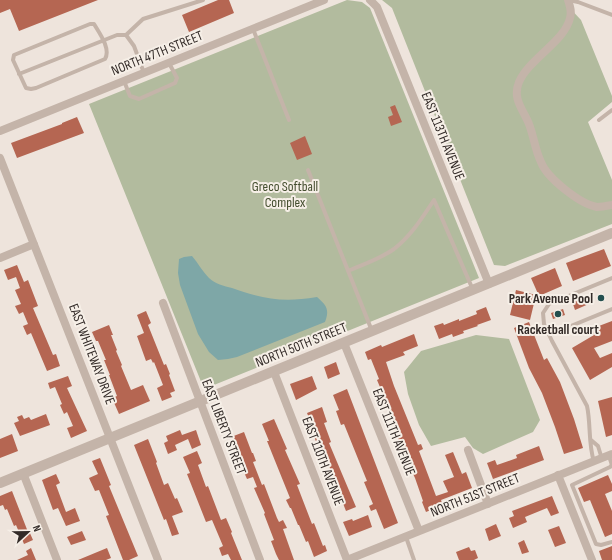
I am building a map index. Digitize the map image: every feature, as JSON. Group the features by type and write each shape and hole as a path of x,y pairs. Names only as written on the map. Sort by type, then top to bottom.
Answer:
{"street":[{"name":"NORTH 47TH STREET","path":"0,131 324,0"},
{"name":"EAST 113TH AVENUE","path":"370,0 377,7 489,284"},
{"path":"568,0 571,9 570,19 554,42 525,71 519,83 516,94 534,136 541,163 552,179 586,204 598,207 612,205"},
{"name":"EAST WHITEWAY DRIVE","path":"0,158 111,438 156,559"},
{"name":"NORTH 50TH STREET","path":"0,483 200,400 372,332 612,232"},
{"path":"0,258 34,244"},
{"name":"EAST LIBERTY STREET","path":"163,302 260,560"},
{"name":"EAST 111TH AVENUE","path":"344,343 419,531"},
{"name":"EAST 110TH AVENUE","path":"274,372 347,560"},
{"path":"468,450 488,504"},
{"name":"NORTH 51ST STREET","path":"347,560 604,458"},
{"path":"23,473 57,560"},
{"path":"558,476 592,560"}],"lane":[{"path":"19,74 117,35 126,35 143,19 203,0"},
{"path":"568,0 578,2 612,15"},
{"path":"94,24 107,51 107,56 103,61 36,88 26,88 19,74 13,60 14,55 84,25 94,24"},
{"path":"253,29 288,120"},
{"path":"126,35 134,46 144,73"},
{"path":"124,81 130,96 139,99 165,89 175,83 177,78 169,62"},
{"path":"599,120 612,110"},
{"path":"308,170 372,332"},
{"path":"348,271 393,250 418,224 434,200 473,290"},
{"path":"612,278 549,304 543,313 543,318 549,335 587,406 590,417 590,449 612,465 572,485 596,544 601,545 612,542"},
{"path":"549,335 612,309"},
{"path":"591,440 598,446 604,458"},
{"path":"406,537 414,560"}],"green space":[{"name":"Greco Softball Complex","path":"347,0 362,2 370,8 479,278 204,389 89,104"},
{"path":"382,0 565,0 566,4 581,20 612,96 612,102 588,122 612,180 612,224 505,266 494,265 392,8"},
{"path":"476,335 509,339 540,420 533,432 483,454 473,448 465,437 431,446 419,425 408,394 404,372 421,351"}],"water":[{"path":"192,256 209,278 223,286 273,299 293,300 317,297 323,302 327,310 325,322 237,357 218,360 209,352 198,334 180,285 178,273 179,259"}],"building":[{"path":"0,0 98,0 19,31 10,9 0,13"},
{"path":"218,0 229,0 234,13 189,32 182,15"},
{"path":"395,105 402,122 391,126 388,117 393,115 390,107"},
{"path":"77,117 84,133 17,158 11,143"},
{"path":"305,136 312,154 297,160 290,143"},
{"path":"604,249 611,266 573,281 566,263"},
{"path":"17,265 24,282 28,280 38,306 33,308 53,355 56,354 60,366 47,371 31,333 27,335 23,326 28,324 23,312 19,314 15,306 21,304 15,290 20,288 16,277 8,280 4,270"},
{"path":"555,268 562,286 539,296 531,278"},
{"path":"516,290 536,295 530,320 510,315"},
{"path":"588,295 591,303 575,310 572,301"},
{"path":"486,307 491,320 463,331 464,333 453,337 452,334 439,339 434,326 443,323 444,325 459,319 459,321 477,314 476,311"},
{"name":"Racketball court","path":"563,309 565,315 553,319 551,313"},
{"path":"146,311 151,323 148,325 164,365 166,364 175,391 170,393 172,397 162,401 157,388 163,385 154,362 153,363 151,359 146,361 137,336 144,333 137,315"},
{"path":"612,321 612,341 594,348 600,358 612,353 612,367 590,380 572,348 594,335 591,329"},
{"path":"529,322 544,360 547,358 560,382 583,448 564,454 542,393 529,368 514,328"},
{"path":"109,325 113,335 111,335 117,350 116,351 122,365 121,366 131,390 143,385 150,401 119,414 112,398 117,396 104,360 106,360 98,341 96,341 92,332"},
{"path":"414,334 418,346 403,352 405,355 386,362 394,386 418,445 421,444 423,449 419,451 436,496 448,492 443,481 454,477 445,455 453,452 462,474 466,472 472,488 441,500 443,505 426,512 415,478 401,448 384,400 385,399 377,380 379,379 371,359 368,360 365,352"},
{"path":"336,362 340,374 328,379 324,367"},
{"path":"68,376 72,386 67,388 87,431 71,438 67,428 73,426 67,412 64,414 60,405 62,404 55,387 50,389 48,383"},
{"path":"312,376 317,389 296,400 290,384"},
{"path":"347,389 398,523 384,529 376,509 371,511 369,506 373,504 364,482 367,481 344,424 341,425 336,411 339,410 333,395"},
{"path":"612,397 612,435 606,437 598,401"},
{"path":"322,407 327,422 324,423 331,442 329,443 356,507 346,511 337,488 333,490 328,475 332,474 327,460 324,461 313,434 315,433 307,413"},
{"path":"46,414 50,425 20,436 14,423 19,421 17,417 22,415 24,419 29,417 31,420"},
{"path":"274,419 287,449 285,450 300,484 297,485 312,524 314,523 323,546 325,545 327,551 314,557 308,541 306,542 286,500 290,498 267,441 269,441 262,424"},
{"path":"180,430 182,435 196,430 201,445 192,449 188,439 175,445 177,450 168,454 164,443 168,441 166,436"},
{"path":"244,432 256,461 253,462 262,485 264,484 279,522 283,520 287,528 283,529 294,560 279,560 271,541 274,540 264,514 265,513 254,488 257,487 253,477 247,479 238,459 240,458 231,437"},
{"path":"12,434 18,451 0,458 0,439"},
{"path":"148,439 164,485 168,483 183,512 172,516 179,534 172,536 166,519 164,520 134,445"},
{"path":"539,446 544,460 493,479 487,463 495,460 497,465 517,458 516,455"},
{"path":"197,451 202,463 198,465 206,487 208,486 221,520 226,518 242,560 231,560 228,554 222,556 219,548 223,546 212,520 206,522 187,474 190,473 183,457"},
{"path":"100,458 111,485 109,486 138,556 129,560 123,560 106,516 109,515 99,490 95,491 89,478 98,474 92,461"},
{"path":"56,474 60,483 56,485 66,512 75,508 80,521 66,526 58,508 53,510 42,480"},
{"path":"608,475 612,484 612,491 605,494 612,511 612,534 605,537 590,500 584,502 578,488"},
{"path":"12,491 28,532 29,531 33,540 24,544 7,509 5,510 3,505 0,506 0,496"},
{"path":"552,496 559,513 551,516 547,508 525,517 527,522 513,528 509,518 514,516 512,511"},
{"path":"368,515 372,527 349,536 343,522 352,519 353,521"},
{"path":"496,524 501,536 489,541 485,529"},
{"path":"559,526 566,543 555,547 548,530"},
{"path":"82,531 86,540 71,545 67,537"},
{"path":"524,540 529,552 522,554 518,543"},
{"path":"612,546 612,560 602,560 599,551"},
{"path":"469,547 471,551 475,550 478,558 474,560 459,560 456,552"},
{"path":"31,548 36,560 17,560 28,555 26,551"},
{"path":"107,548 111,558 106,560 78,560"}],"place":[{"name":"Park Avenue Pool","path":"601,298"},
{"name":"Racketball court","path":"558,314"}]}
